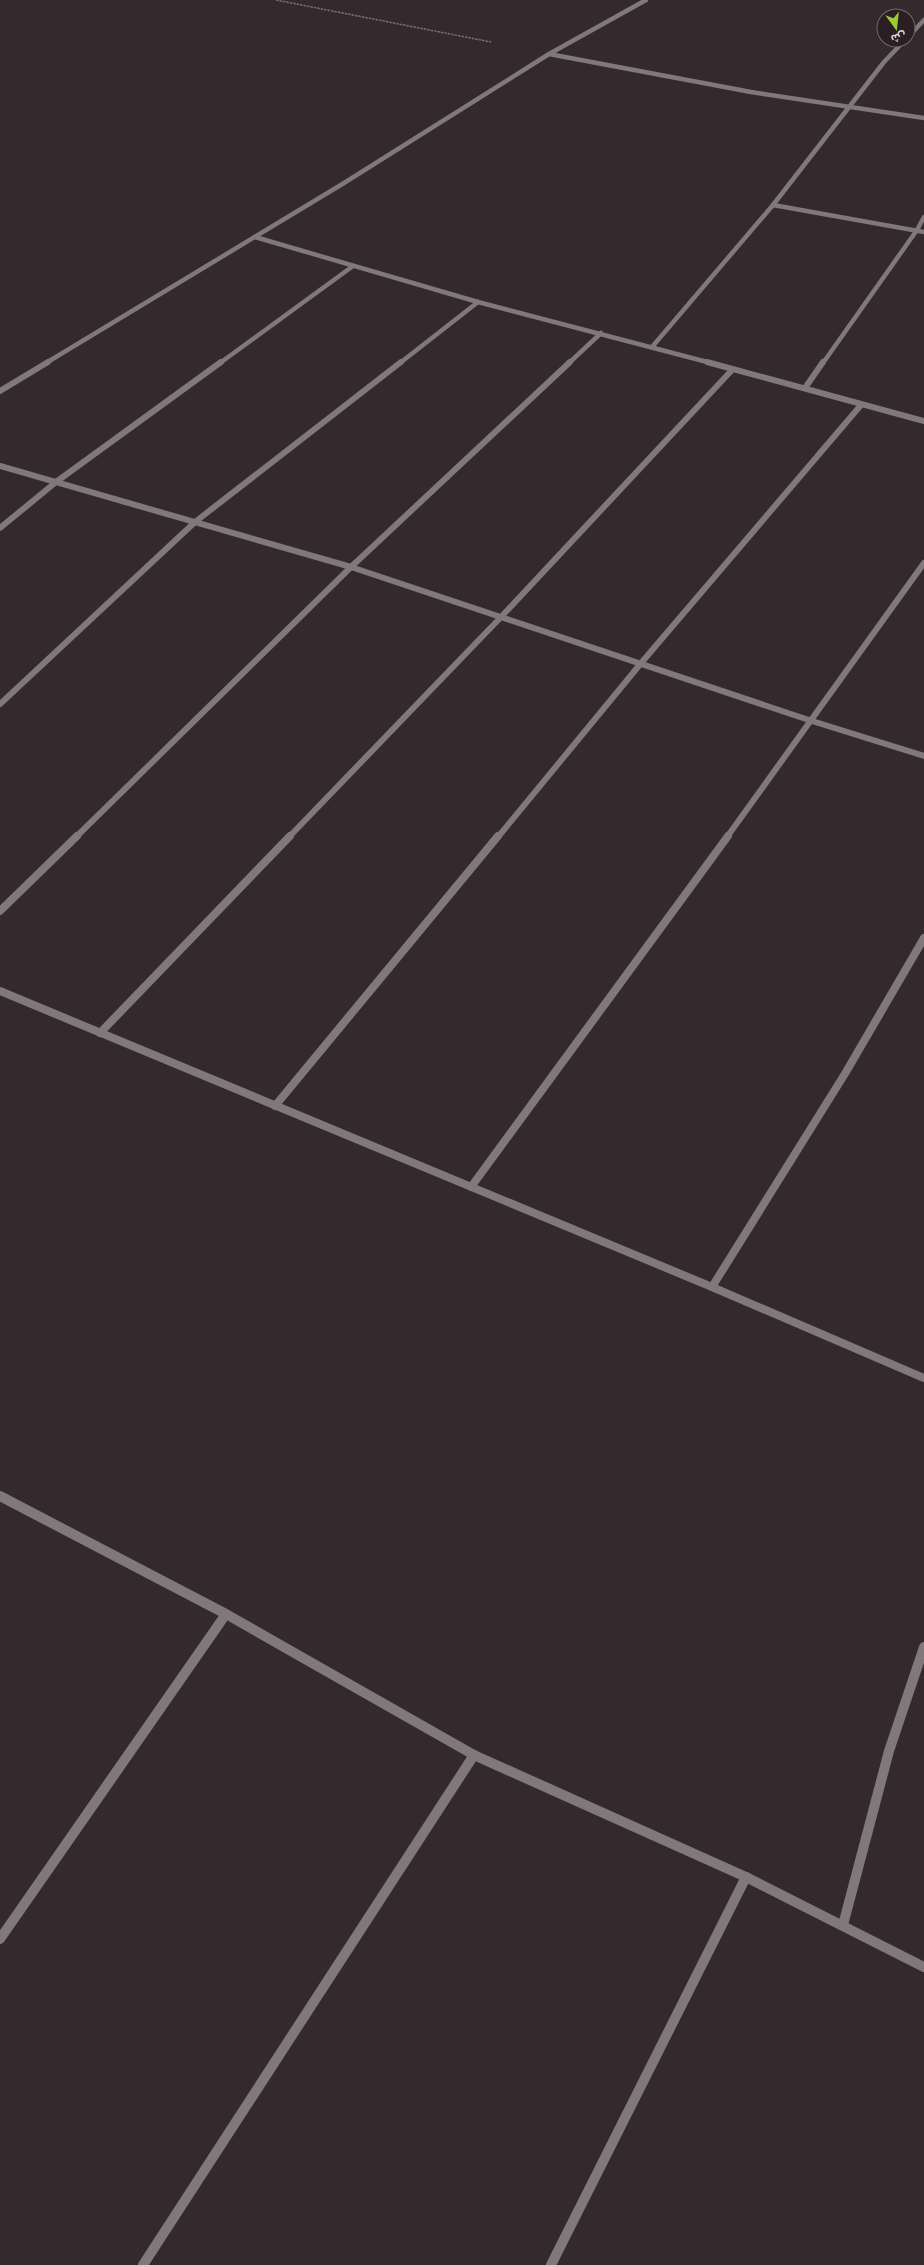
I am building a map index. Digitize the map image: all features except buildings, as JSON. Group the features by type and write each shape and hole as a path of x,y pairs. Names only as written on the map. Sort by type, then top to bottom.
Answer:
{"street":[{"path":"0,391 344,183 549,54 646,0"},
{"path":"916,28 924,20"},
{"path":"652,346 772,205 849,106 898,48"},
{"path":"549,54 751,92 924,118"},
{"path":"772,205 924,232"},
{"path":"805,388 917,230 924,217"},
{"path":"255,236 478,302 652,346 732,370 805,388 861,405 924,421"},
{"path":"0,528 56,482 353,266"},
{"path":"0,704 195,522 478,302"},
{"path":"0,912 351,567 601,333"},
{"path":"100,1033 502,616 732,370"},
{"path":"275,1106 642,662 861,405"},
{"path":"0,466 351,567 642,662 812,721 924,756"},
{"path":"471,1187 812,721 924,563"},
{"path":"712,1287 846,1072 924,938"},
{"path":"0,992 712,1287 924,1378"},
{"path":"0,1496 226,1614 474,1755 746,1877 924,1967"},
{"path":"0,1939 226,1614"},
{"path":"843,1926 889,1751 924,1647"},
{"path":"143,2265 474,1755"},
{"path":"551,2265 746,1877"}],"path":[{"path":"276,0 549,54"}]}
